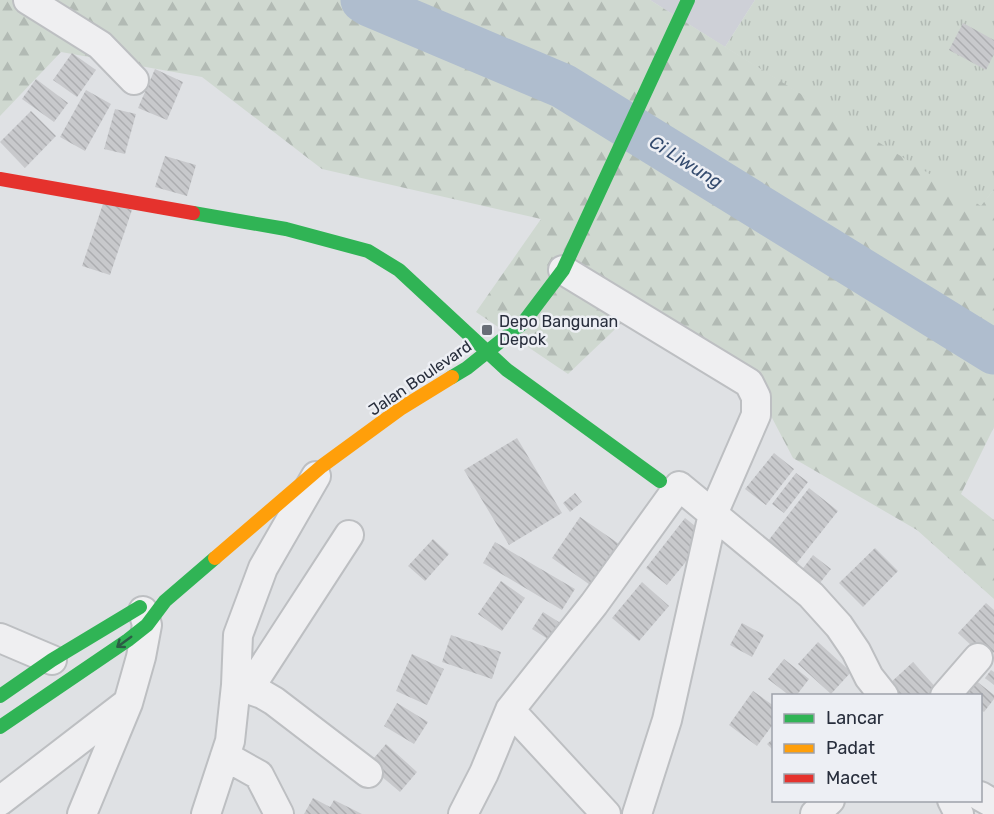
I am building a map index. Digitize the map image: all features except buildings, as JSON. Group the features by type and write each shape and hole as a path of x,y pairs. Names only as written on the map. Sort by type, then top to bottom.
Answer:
{"main road":[{"name":"Jalan Boulevard","path":"0,727 128,640 151,611 322,466 400,409 487,353 523,323 563,270 686,4"},
{"path":"0,179 286,229 368,251 399,270 487,353 536,393 660,481"},
{"name":"Jalan Boulevard","path":"0,696 52,660 151,611"}],"street":[{"path":"28,0 100,45 134,80"},
{"path":"563,270 749,382 756,397 756,415 713,514 667,720 637,814"},
{"path":"216,811 225,756 242,687 238,634 263,568 322,466"},
{"path":"463,814 484,773 510,710 594,604 679,486 811,595 839,626 856,651 869,677 882,694"},
{"path":"242,687 348,535"},
{"path":"82,814 128,703 151,611"},
{"path":"0,638 52,660"},
{"path":"947,694 978,658"},
{"path":"242,687 274,701 368,773"},
{"path":"0,801 128,703"},
{"path":"510,710 606,814"},
{"path":"225,756 259,775 279,814"},
{"path":"815,814 829,802"}],"shaded area":[{"path":"650,0 755,0 725,47"}],"green space":[{"path":"0,0 650,0 981,206 994,189 994,427 961,494 994,520 994,599 917,530 793,458 747,370 631,314 568,374 476,312 541,219 322,169 202,77 61,52 0,116"},
{"path":"755,0 994,0 994,189 981,207 725,47"}],"waterway":[{"name":"Ci Liwung","path":"363,0 563,86 994,352"}],"traffic: fast":[{"path":"452,377 467,368 523,323 563,270 688,0"},
{"path":"193,213 286,229 368,251 399,270 507,370 660,481"},
{"path":"0,727 128,640 147,625 165,601 215,558"},
{"path":"0,696 52,660 140,607"}],"traffic: slow":[{"path":"215,558 322,466 400,409 452,377"}],"traffic: jam":[{"path":"0,179 193,213"}],"place":[{"name":"Depo Bangunan Depok","path":"487,330"}]}
